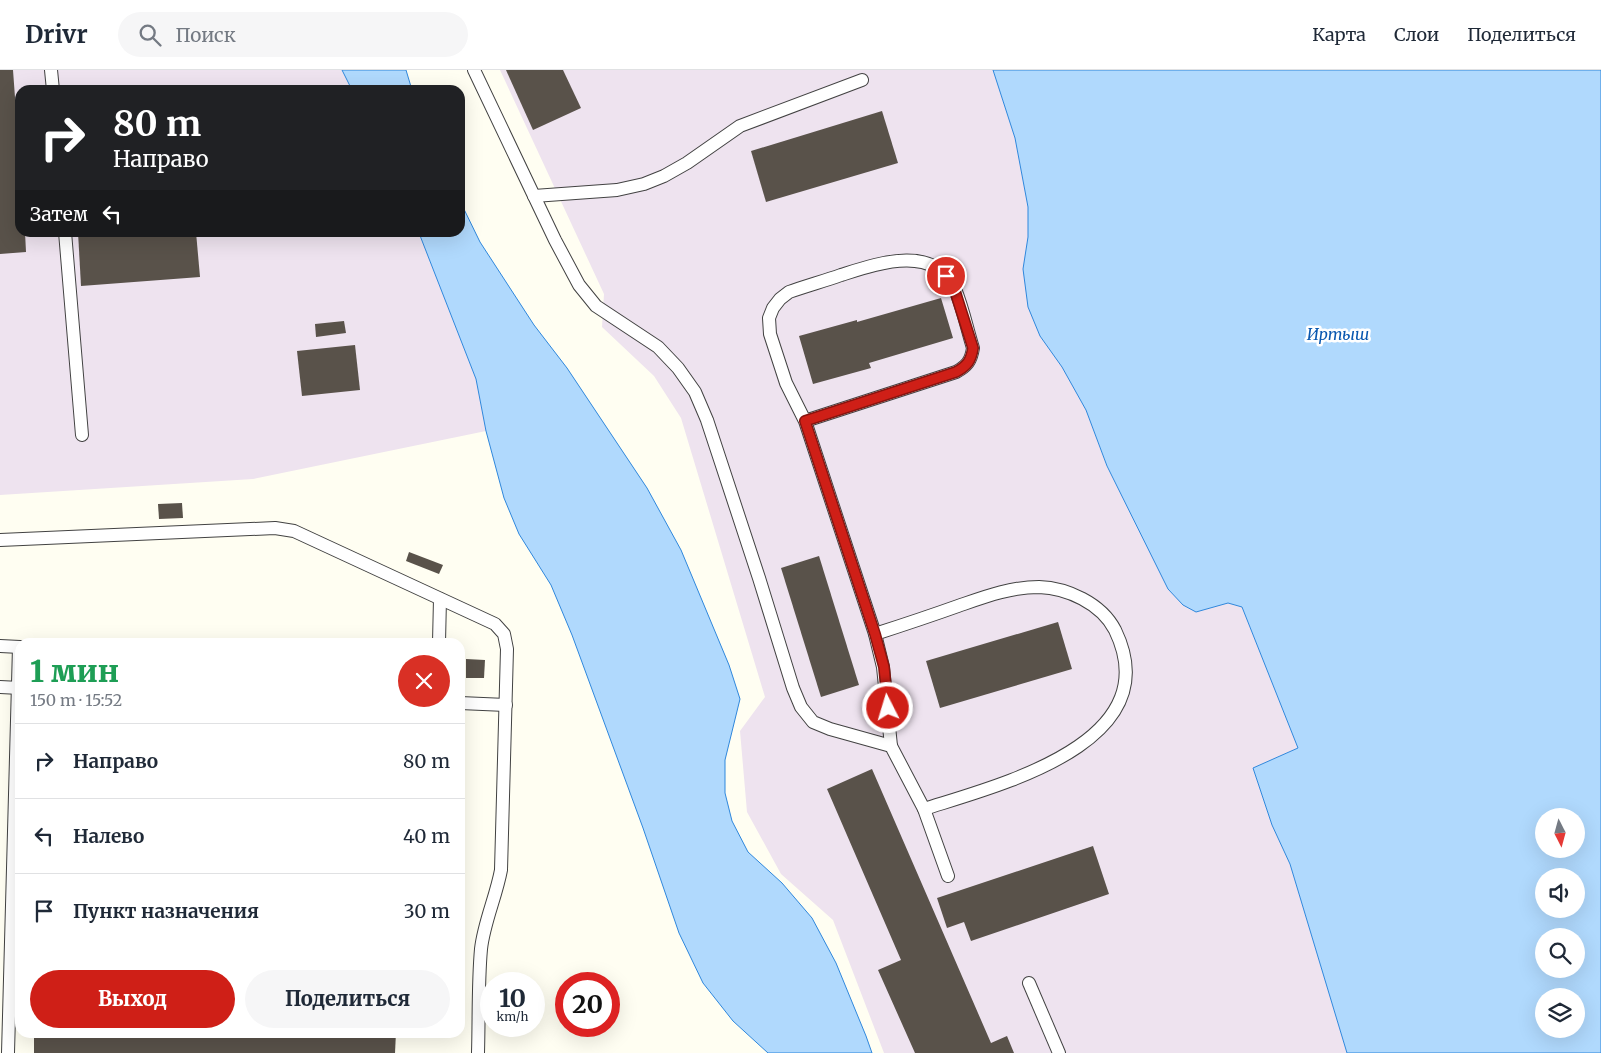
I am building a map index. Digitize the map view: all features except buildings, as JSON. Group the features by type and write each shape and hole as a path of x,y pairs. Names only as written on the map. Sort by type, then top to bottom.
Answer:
{"lane":[{"path":"51,70 52,85"},
{"path":"474,70 554,240 579,285 596,306 658,347 678,368 695,392 707,420 793,688 801,707 813,722 830,729 891,746"},
{"path":"534,196 617,190 644,184 680,167 740,126 862,80"},
{"path":"65,237 82,435"},
{"path":"805,421 956,372 966,367 972,358 973,348 954,288 946,276 935,267 918,262 898,260 879,263 789,292 773,308 769,318 770,334 786,383 805,421 875,634 884,667 891,746 924,809 948,876"},
{"path":"0,540 275,528 294,531 495,624 504,634 507,649 501,870 498,887 485,926 481,949 478,1053"},
{"path":"875,634 999,593 1021,588 1040,587 1062,590 1080,597 1099,610 1112,625 1121,642 1126,677 1122,697 1112,714 1098,731 1076,748 1017,779 924,809"},
{"path":"439,638 440,599"},
{"path":"0,646 15,647"},
{"path":"0,687 15,688"},
{"path":"465,703 506,705"},
{"path":"8,1053 6,900 15,741"},
{"path":"1029,983 1059,1053"}],"shaded area":[{"path":"0,70 342,70 350,85 15,85 15,237 421,237 476,379 486,431 253,479 0,495"},
{"path":"500,70 993,70 1015,138 1028,207 1028,237 1040,336 1062,367 1086,410 1107,467 1123,496 1196,612 1228,603 1242,607 1298,748 1253,768 1272,825 1290,864 1347,1053 884,1053 833,920 781,874 747,812 740,731 765,697 681,418 654,376 602,327 604,294"}],"water":[{"path":"342,70 406,70 410,85 350,85"},
{"name":"Иртыш","path":"993,70 1601,70 1601,1053 1347,1053 1290,864 1272,825 1253,768 1298,748 1242,607 1228,603 1196,612 1183,605 1168,589 1107,466 1086,410 1062,367 1040,336 1028,307 1023,269 1028,237 1028,207 1015,138"},
{"path":"465,211 480,242 534,325 567,368 647,488 681,550 729,665 740,699 725,760 725,793 732,821 748,852 782,883 812,918 836,963 872,1053 768,1053 733,1021 703,983 679,933 643,828 572,635 551,585 519,534 504,498 486,431 476,379 421,237 465,237"}],"route":[{"path":"888,708 884,667 875,634 805,421 956,372 966,367 972,358 973,348 954,288 946,276"}]}
